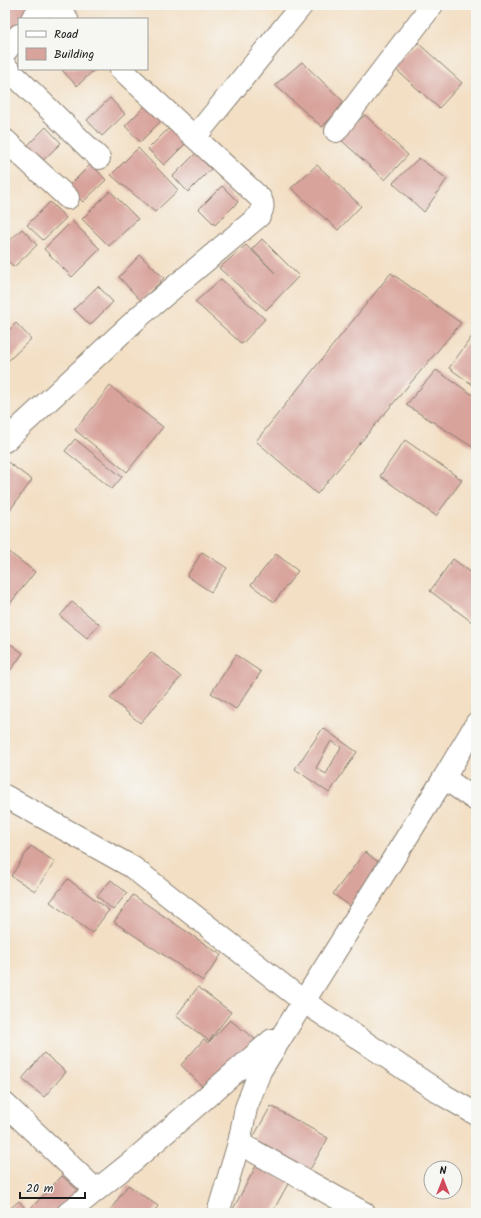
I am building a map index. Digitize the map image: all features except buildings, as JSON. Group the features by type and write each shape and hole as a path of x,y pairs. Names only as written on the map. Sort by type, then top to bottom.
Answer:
{"street":[{"path":"33,18 44,5"},
{"path":"52,5 66,18"},
{"path":"194,137 302,5"},
{"path":"336,131 432,5"},
{"path":"5,52 18,36"},
{"path":"5,66 99,158"},
{"path":"5,441 141,315 259,216 263,209 263,203 260,198 122,70"},
{"path":"5,140 68,198"},
{"path":"218,1213 239,1143 246,1108 260,1071 444,778 476,724"},
{"path":"444,778 476,800"},
{"path":"5,796 132,867 304,1001 445,1096 476,1114"},
{"path":"68,1213 134,1160 288,1026"},
{"path":"5,1104 96,1190"},
{"path":"239,1143 364,1213"}]}
